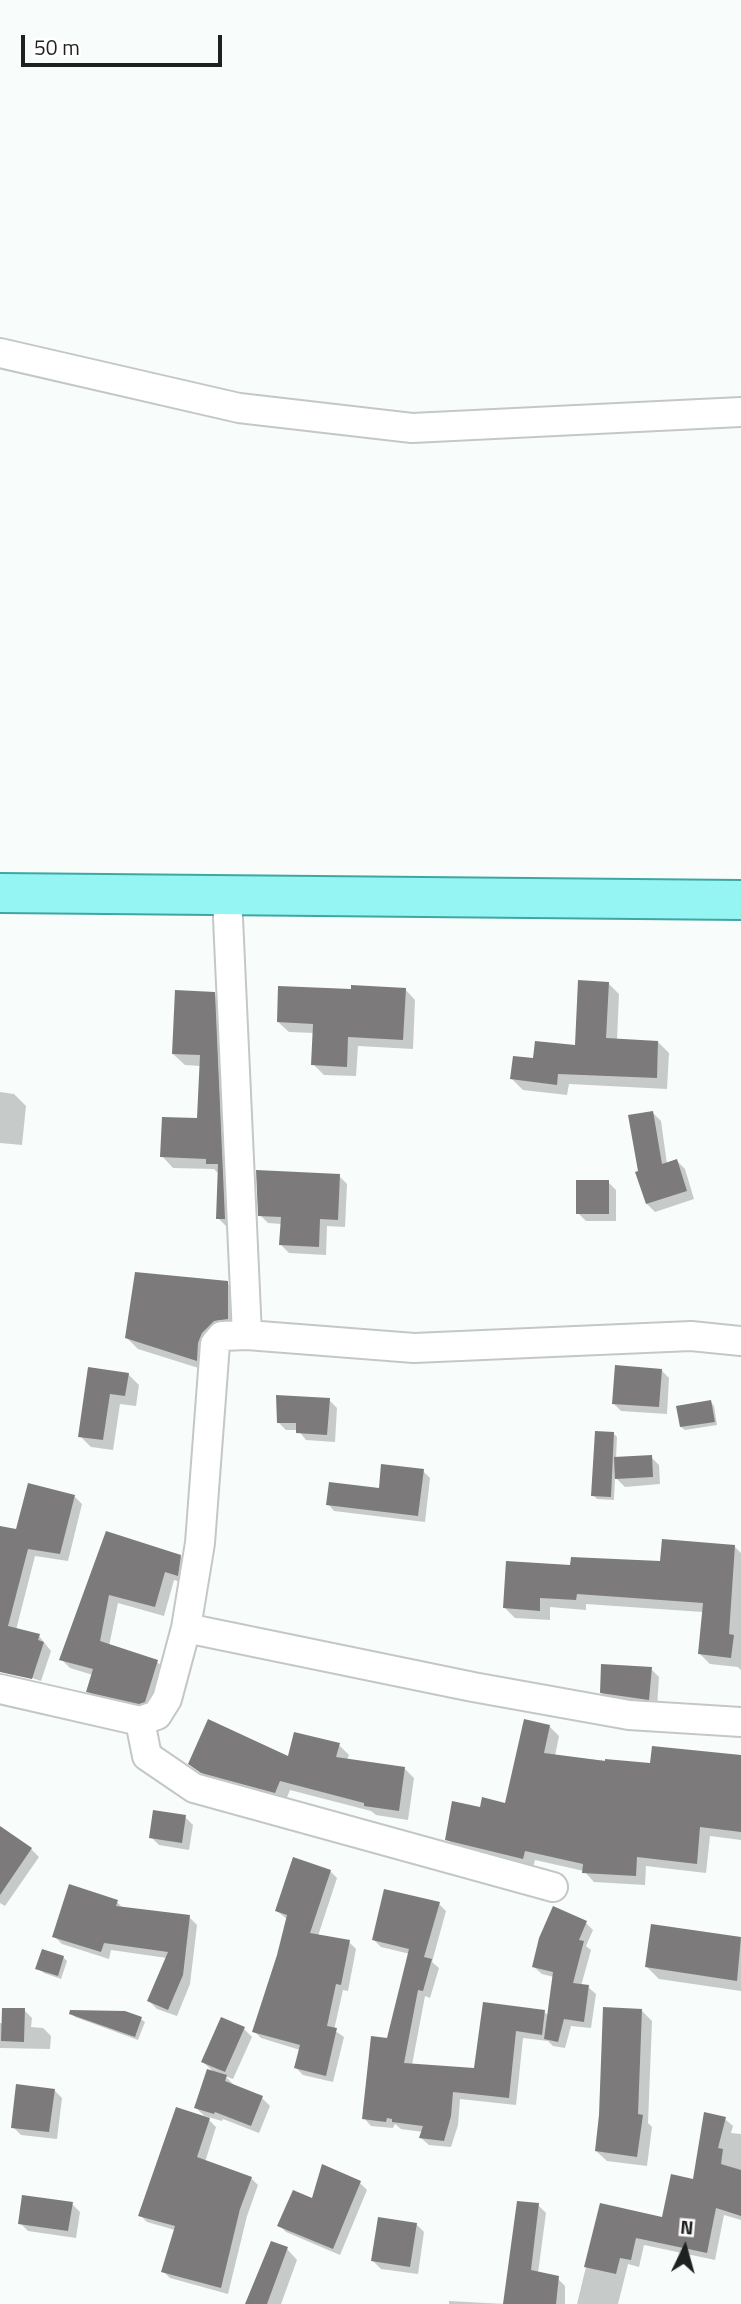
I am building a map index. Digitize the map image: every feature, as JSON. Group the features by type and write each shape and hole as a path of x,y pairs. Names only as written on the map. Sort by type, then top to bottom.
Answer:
{"main road":[{"path":"0,893 741,900"}],"street":[{"path":"0,353 239,408 412,428 741,412"},
{"path":"227,896 247,1335"},
{"path":"0,1689 140,1721 157,1715 167,1699 186,1628 200,1543 215,1344 222,1336 247,1335 414,1348 691,1336 741,1341"},
{"path":"186,1628 473,1688 629,1714 741,1722"},
{"path":"140,1721 147,1756 194,1788 553,1887"}],"building":[{"path":"578,980 609,982 606,1038 658,1041 657,1078 558,1074 557,1085 510,1079 513,1056 533,1058 535,1041 575,1045"},
{"path":"351,985 406,988 403,1040 348,1037 347,1067 311,1065 313,1024 277,1022 278,986 351,989"},
{"path":"175,990 215,992 225,1219 216,1219 218,1164 206,1164 206,1159 160,1157 162,1117 197,1118 200,1055 172,1054"},
{"path":"653,1111 662,1164 677,1159 687,1191 646,1204 635,1172 638,1171 628,1115"},
{"path":"256,1170 340,1174 338,1220 320,1219 319,1247 279,1245 281,1217 258,1216"},
{"path":"576,1180 609,1180 609,1214 576,1214"},
{"path":"135,1272 228,1281 228,1319 214,1321 202,1333 198,1343 197,1361 125,1338"},
{"path":"615,1365 662,1369 659,1407 612,1404"},
{"path":"88,1367 129,1373 125,1396 110,1394 103,1440 78,1437"},
{"path":"276,1395 330,1398 327,1435 296,1433 296,1423 277,1423"},
{"path":"711,1400 715,1422 680,1427 676,1406"},
{"path":"595,1431 614,1432 611,1497 591,1496"},
{"path":"652,1455 653,1477 615,1479 614,1457"},
{"path":"381,1464 424,1469 418,1516 326,1505 329,1482 379,1488"},
{"path":"28,1483 75,1495 60,1554 28,1549 8,1626 40,1634 38,1640 44,1642 32,1679 0,1672 0,1526 16,1529"},
{"path":"106,1531 181,1555 178,1576 165,1572 155,1607 109,1595 100,1641 158,1660 145,1702 139,1704 86,1692 93,1669 59,1660"},
{"path":"662,1539 735,1545 729,1634 734,1635 731,1658 698,1654 703,1603 577,1594 576,1600 540,1598 540,1611 503,1608 506,1561 570,1565 571,1557 660,1561"},
{"path":"601,1664 652,1667 649,1700 600,1693"},
{"path":"208,1719 288,1756 294,1732 340,1743 336,1757 405,1767 399,1811 364,1806 364,1803 280,1781 275,1793 201,1773 188,1764"},
{"path":"524,1719 550,1725 544,1753 605,1761 650,1763 652,1746 741,1755 741,1832 700,1827 697,1864 637,1857 636,1876 582,1873 583,1864 525,1851 523,1859 445,1840 452,1801 480,1807 482,1797 505,1803"},
{"path":"153,1810 186,1815 182,1843 149,1838"},
{"path":"0,1826 32,1848 0,1895"},
{"path":"293,1857 331,1870 310,1933 350,1940 341,1985 336,1984 327,2026 337,2028 326,2076 294,2068 300,2045 252,2032 287,1915 275,1911"},
{"path":"69,1884 118,1900 116,1906 190,1915 183,1975 168,2010 147,2001 168,1952 104,1943 101,1952 52,1937"},
{"path":"384,1889 440,1902 424,1957 432,1959 423,1991 418,1990 404,2063 474,2068 483,2002 545,2010 542,2035 516,2031 509,2098 453,2092 451,2116 444,2141 419,2138 423,2126 392,2122 392,2119 387,2118 386,2122 362,2119 371,2036 387,2038 409,1949 372,1940"},
{"path":"553,1906 587,1921 579,1940 584,1941 573,1983 589,1985 584,2022 564,2019 558,2042 544,2039 553,1972 532,1967 539,1938"},
{"path":"651,1924 741,1937 737,1981 645,1967"},
{"path":"42,1949 64,1956 58,1976 35,1969"},
{"path":"603,2007 642,2009 638,2114 643,2115 637,2157 595,2151"},
{"path":"2,2008 25,2008 24,2042 1,2041"},
{"path":"70,2010 125,2011 142,2017 135,2037 69,2014"},
{"path":"221,2017 245,2027 225,2072 201,2062"},
{"path":"207,2069 227,2075 225,2081 263,2096 251,2126 215,2112 214,2114 194,2108"},
{"path":"16,2084 55,2089 49,2132 11,2128"},
{"path":"176,2107 210,2118 197,2157 252,2177 240,2209 221,2288 161,2272 175,2226 138,2216"},
{"path":"704,2112 726,2117 718,2148 723,2149 721,2164 741,2170 741,2216 716,2208 707,2253 636,2238 631,2260 620,2258 616,2274 584,2267 600,2203 662,2217 671,2174 693,2179"},
{"path":"322,2164 361,2181 333,2249 277,2226 293,2190 312,2198"},
{"path":"22,2195 73,2202 68,2231 18,2224"},
{"path":"517,2201 539,2203 531,2270 559,2276 556,2304 503,2304"},
{"path":"378,2217 417,2223 410,2267 371,2261"},
{"path":"271,2241 288,2247 267,2304 245,2304"}]}
